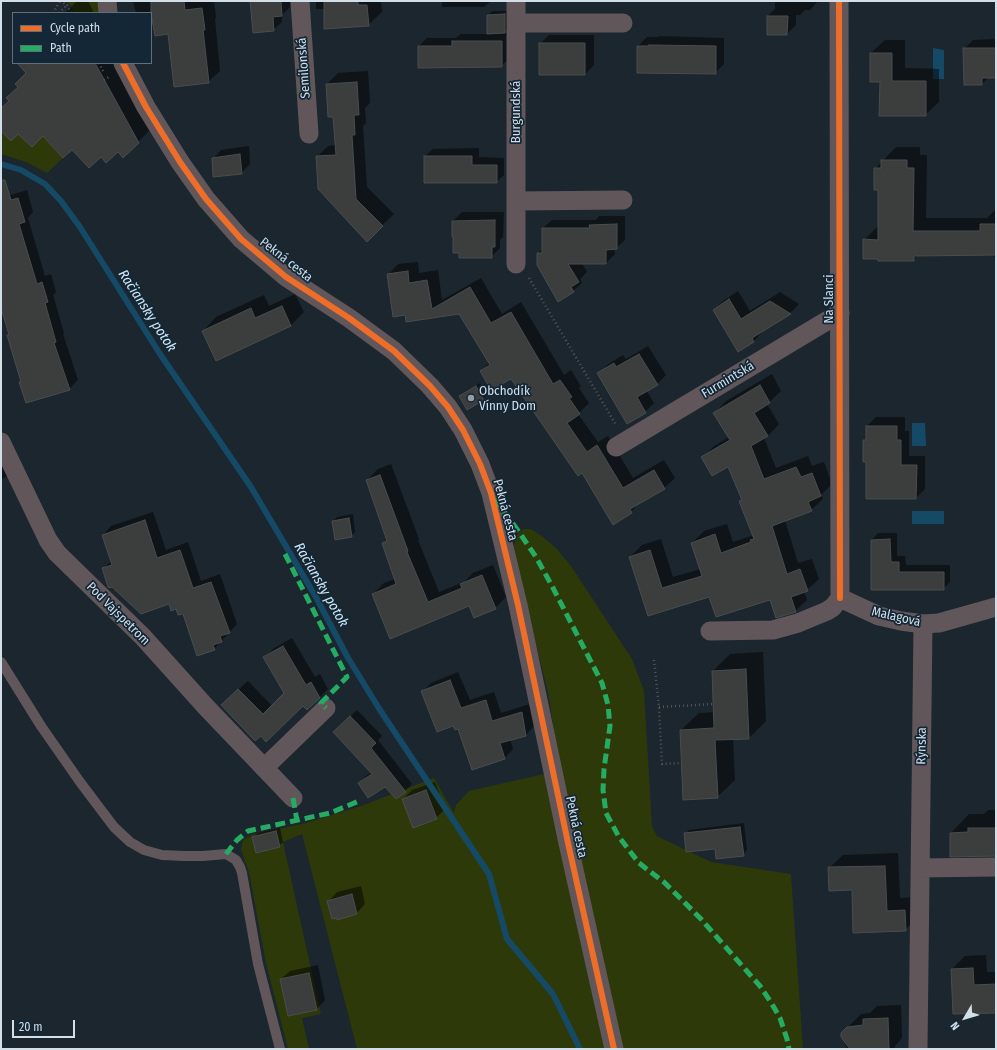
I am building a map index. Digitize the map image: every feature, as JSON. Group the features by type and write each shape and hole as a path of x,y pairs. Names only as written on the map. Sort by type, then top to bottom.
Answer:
{"street":[{"path":"107,1 108,12"},
{"name":"Semilonská","path":"300,1 309,134"},
{"name":"Burgundská","path":"516,1 516,201 521,268"},
{"name":"Na Slanci","path":"840,1 840,598"},
{"path":"516,23 623,24"},
{"name":"Pekná cesta","path":"124,64 146,107 180,162 206,199 242,239 286,277 349,318 394,350 430,386 448,407 463,430 480,464 491,494 518,605 568,843 614,1049"},
{"path":"516,201 623,200"},
{"name":"Furmintská","path":"621,444 840,313"},
{"name":"Pod Vajspetrom","path":"1,442 48,540 57,553 137,632 293,798"},
{"path":"710,631 773,630 798,623 827,611 833,607 840,598"},
{"name":"Malagová","path":"840,598 879,616 923,624 939,623 996,608"},
{"name":"Rýnska","path":"918,1049 923,624"},
{"path":"264,768 326,708"},
{"path":"920,868 996,867"}],"lane":[{"path":"1,662 41,726 80,782 114,827 130,842 144,850 162,855 203,856 226,854 236,860 242,873 258,964 280,1049"}],"path":[{"path":"54,12 60,1 67,6 70,12"},
{"path":"60,12 67,6"},
{"path":"521,268 621,444"},
{"path":"654,660 659,707 662,764 681,763"},
{"path":"659,707 713,704"}],"green space":[{"path":"65,1 98,1 99,12 74,12 70,4"},
{"path":"3,133 11,141 18,134 32,147 43,136 63,158 47,173 26,162 1,154 1,136"},
{"path":"524,529 531,529 543,537 556,548 571,566 632,659 644,691 652,826 657,836 711,862 791,874 803,1049 357,1049 302,834 283,842 321,1014 302,1018 309,1049 288,1049 266,963 249,872 241,850 243,840 252,835 306,823 361,806 434,778 454,813 456,805 469,791 544,774 556,743 548,692 516,565 514,546 516,536"}],"water":[{"path":"933,48 944,50 944,79 933,79"},
{"path":"912,423 925,423 926,446 912,446"},
{"path":"912,511 944,511 944,524 912,524"}],"building":[{"path":"151,1 184,1 185,10 202,8 209,83 174,87 168,34 155,36 151,12"},
{"path":"250,1 281,1 282,16 273,17 274,31 253,33"},
{"path":"324,1 358,1 358,5 367,5 369,26 324,29"},
{"path":"505,14 505,33 487,34 487,15"},
{"path":"767,16 788,16 787,35 767,35"},
{"path":"452,41 502,41 502,67 418,68 418,46 452,46"},
{"path":"539,43 585,43 585,75 539,75"},
{"path":"637,46 716,46 716,74 637,73"},
{"path":"963,48 996,48 996,78 982,78 982,85 964,85"},
{"path":"870,53 892,53 892,81 926,81 926,116 879,116 880,82 870,82"},
{"path":"18,64 96,64 139,143 123,158 118,152 106,163 101,157 89,168 72,150 63,158 43,136 32,147 18,134 11,141 1,131 1,108 9,101 6,98 18,87 15,84 26,73"},
{"path":"357,82 359,115 354,115 355,135 352,135 356,199 383,226 367,242 318,189 316,156 336,155 333,117 328,117 326,84"},
{"path":"240,154 242,174 213,177 212,158"},
{"path":"424,156 472,156 472,165 497,165 497,183 424,183"},
{"path":"881,160 907,160 907,168 914,168 913,231 980,231 980,224 996,224 996,255 914,256 914,261 878,261 878,259 863,259 863,239 878,240 878,190 874,190 874,168 881,168"},
{"path":"1,180 5,180 11,200 18,198 25,222 19,224 37,284 42,282 48,302 45,303 56,342 54,343 70,390 26,403 19,382 21,382 7,335 9,335 1,308"},
{"path":"495,220 495,247 492,247 492,258 459,258 459,253 453,253 452,221"},
{"path":"617,224 617,249 606,250 606,264 568,264 579,282 571,287 574,292 558,302 537,265 537,253 542,253 542,228 590,228 589,225"},
{"path":"408,271 409,283 427,280 432,309 470,287 491,323 511,312 553,384 560,380 572,397 569,398 580,414 567,423 587,452 597,445 623,488 654,470 665,489 630,509 632,513 613,525 582,473 578,476 511,379 491,390 480,371 490,365 459,314 406,322 405,315 393,317 387,274"},
{"path":"729,299 741,319 770,301 791,314 752,338 754,342 738,352 713,310"},
{"path":"282,306 291,326 216,361 202,331 251,308 255,318"},
{"path":"639,354 658,385 637,397 646,413 627,424 597,373 614,363 616,367"},
{"path":"760,385 770,403 754,413 768,436 751,446 764,479 796,467 801,477 812,473 821,496 808,502 812,511 772,526 787,574 800,569 808,591 791,597 796,612 776,618 770,600 716,617 709,597 648,616 629,557 650,550 662,588 702,576 691,543 715,534 721,553 751,542 750,540 754,539 739,501 742,500 728,467 712,476 701,457 730,440 713,413"},
{"name":"Obchodík Vínny Dom","path":"476,386 484,400 467,410 459,396"},
{"path":"866,426 897,426 897,440 901,440 901,465 917,465 916,499 866,499 866,462 863,462 863,440 866,440"},
{"path":"380,475 408,551 407,552 428,602 462,588 460,584 482,575 496,609 474,618 469,606 390,639 372,594 396,584 382,543 387,541 366,480"},
{"path":"349,518 352,537 335,540 332,521"},
{"path":"145,520 157,558 180,550 193,588 211,582 230,633 220,636 222,642 213,645 215,650 197,656 183,614 178,615 176,609 171,611 169,604 141,614 112,587 108,587 102,568 112,565 102,535"},
{"path":"890,539 891,562 899,562 899,572 944,572 944,590 871,590 871,540"},
{"path":"283,646 306,685 311,682 320,698 307,710 303,706 266,742 261,736 255,741 221,705 238,689 263,714 284,693 263,657"},
{"path":"746,669 749,739 715,740 718,798 683,800 680,730 714,728 712,671"},
{"path":"450,680 461,708 486,700 492,721 522,712 526,736 500,743 505,759 472,770 458,729 455,730 453,726 437,732 421,691"},
{"path":"350,716 376,743 371,748 406,792 396,799 385,787 368,798 358,783 372,774 333,732"},
{"path":"426,790 437,819 413,828 402,799"},
{"path":"740,827 744,856 716,859 715,849 686,852 684,833"},
{"path":"968,828 996,828 996,856 950,857 950,833 968,832"},
{"path":"276,831 280,847 256,853 252,837"},
{"path":"885,866 887,911 905,910 906,931 853,933 852,890 829,891 828,867"},
{"path":"352,894 357,914 337,920 337,918 332,919 327,901"},
{"path":"973,968 974,985 996,984 996,1013 953,1014 951,969"},
{"path":"309,973 317,1010 288,1016 280,979"},
{"path":"888,1018 889,1049 850,1049 841,1037 841,1033 847,1027 863,1025 863,1019"}],"waterway":[{"name":"Račiansky potok","path":"1,164 21,170 45,184 61,201 80,227 160,354 251,487 317,599 348,658 380,710 489,874 507,939 553,994 580,1049"}],"marked path":[{"path":"495,499 536,557 602,683 608,705 610,726 604,769 603,790 606,813 619,837 639,863 665,883 701,919 760,986 780,1018 789,1049"},
{"path":"285,554 347,677 321,703 326,708"},
{"path":"293,798 297,821"},
{"path":"226,854 237,840 248,831 330,813 359,801"}],"cycle path":[{"path":"839,1 840,598"},
{"path":"124,64 146,107 180,162 206,199 241,239 286,277 349,318 394,351 430,386 448,407 463,430 480,464 491,493 518,605 568,843 614,1049"}],"place":[{"name":"Obchodík Vínny Dom","path":"471,398"}]}
